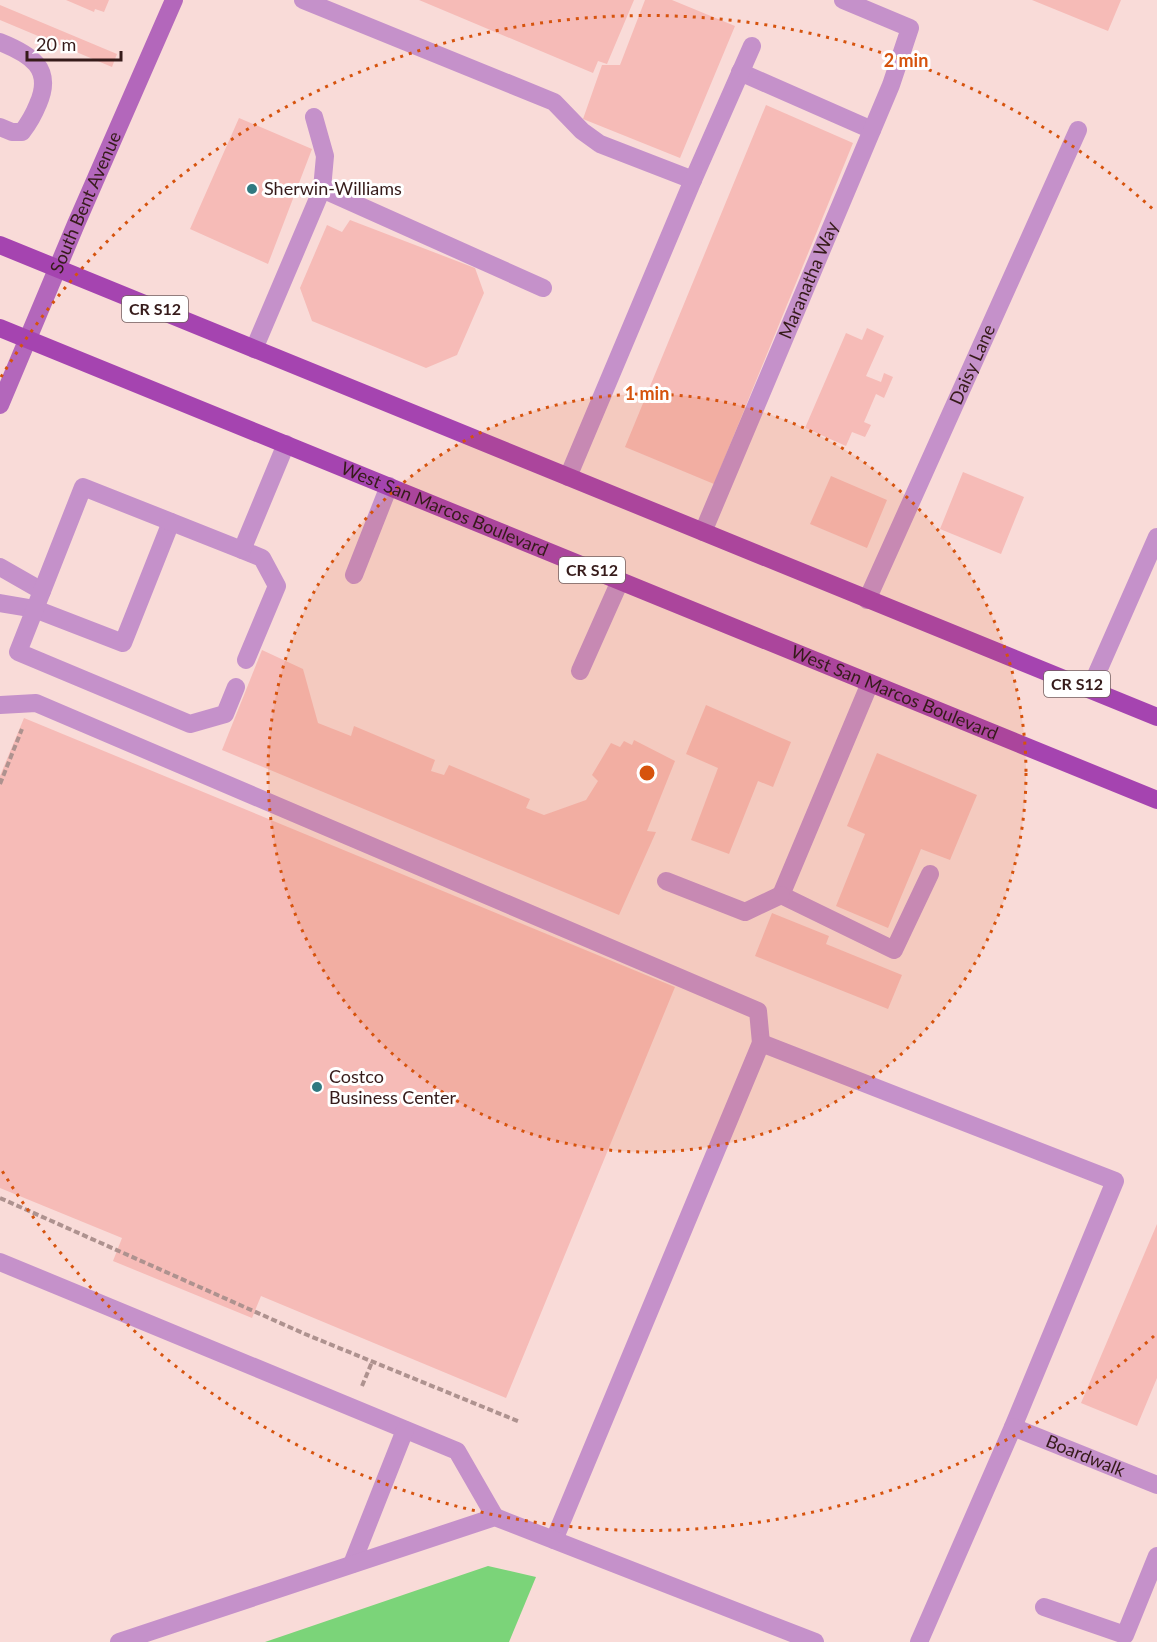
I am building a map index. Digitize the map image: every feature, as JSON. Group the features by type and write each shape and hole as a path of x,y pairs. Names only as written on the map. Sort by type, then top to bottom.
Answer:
{"main road":[{"name":"CR S12","path":"0,245 867,600 1090,689 1156,712"},
{"name":"West San Marcos Boulevard","path":"0,328 1157,800"}],"street":[{"name":"South Bent Avenue","path":"0,405 174,0"},
{"path":"303,0 554,102 582,131 600,144 693,180"},
{"name":"Maranatha Way","path":"703,532 891,85 910,28 843,0"},
{"path":"0,42 27,55 39,66 44,79 42,95 30,123 22,132 12,132 0,127"},
{"path":"568,477 752,46"},
{"path":"740,72 872,130"},
{"path":"254,349 322,189 325,156 314,117"},
{"name":"Daisy Lane","path":"867,600 1078,130"},
{"path":"322,189 543,288"},
{"path":"242,550 286,444"},
{"path":"354,575 389,486"},
{"path":"236,687 225,714 190,724 18,652 83,487 262,558 277,586 246,660"},
{"path":"0,603 35,609 123,643 171,522"},
{"path":"1090,689 1157,537"},
{"path":"0,567 42,591"},
{"path":"580,671 620,581"},
{"path":"666,881 745,912 781,895 870,682"},
{"path":"0,705 36,703 758,1011 761,1043 554,1540"},
{"path":"781,895 894,950 930,874"},
{"path":"761,1043 1115,1181 1013,1427 919,1642"},
{"path":"0,1262 456,1451 495,1517 814,1642"},
{"name":"Boardwalk","path":"1013,1427 1157,1485"},
{"path":"352,1564 405,1430"},
{"path":"119,1642 495,1517"},
{"path":"1044,1607 1125,1635 1157,1556"}],"path":[{"path":"0,784 25,722"},
{"path":"0,1198 305,1334 520,1422"}],"green space":[{"path":"488,1566 536,1577 509,1642 265,1642"}],"building":[{"path":"66,0 109,0 104,12 95,9 94,12"},
{"path":"419,0 634,0 607,64 598,61 593,73"},
{"path":"645,0 672,0 735,26 680,158 583,119 602,65 620,65"},
{"path":"1032,0 1121,0 1108,31"},
{"path":"0,5 117,54 112,67 0,20"},
{"path":"766,105 853,143 714,484 625,447"},
{"name":"Sherwin-Williams","path":"239,118 312,149 268,264 190,229"},
{"path":"350,220 475,268 484,293 457,355 426,368 312,321 300,288 327,225 342,232"},
{"path":"867,328 884,336 866,376 881,382 884,373 893,377 884,398 876,394 864,422 871,425 865,437 852,432 846,446 805,428 846,333 862,340"},
{"path":"963,472 1024,497 1001,554 940,529"},
{"path":"831,476 887,500 867,548 810,524"},
{"path":"262,650 303,669 318,723 351,736 354,726 435,760 431,771 444,775 449,765 530,799 526,808 544,815 586,800 598,781 592,775 611,743 620,747 624,741 632,745 634,740 675,761 647,831 656,832 619,915 222,750"},
{"path":"706,705 791,742 773,787 758,781 729,854 691,840 718,768 686,754"},
{"name":"Costco Business Center","path":"24,718 675,987 506,1398 261,1296 252,1318 113,1261 122,1238 0,1188 0,776"},
{"path":"877,753 977,795 950,860 921,849 888,928 836,906 865,834 847,826"},
{"path":"772,913 829,936 826,944 902,975 888,1009 755,956"},
{"path":"1157,1224 1157,1378 1137,1426 1081,1403"}],"place":[{"name":"Sherwin-Williams","path":"252,189"},
{"name":"Costco Business Center","path":"317,1087"}]}
